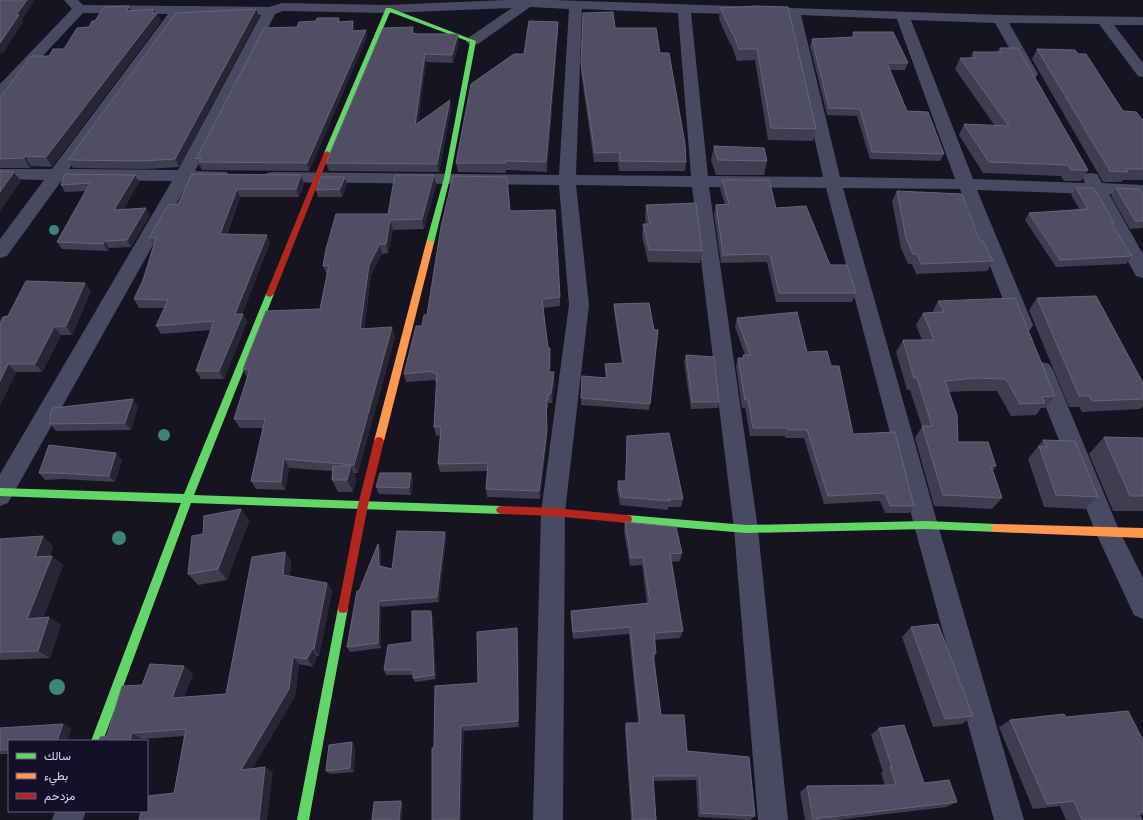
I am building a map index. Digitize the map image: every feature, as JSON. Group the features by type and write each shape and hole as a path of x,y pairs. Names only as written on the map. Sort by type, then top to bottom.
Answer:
{"street":[{"path":"818,12 846,3 849,0"},
{"path":"303,820 363,505 447,178 473,41 530,2"},
{"path":"0,93 75,5 177,11 280,6 388,9 530,2 576,6 793,11 1000,19 1143,21"},
{"path":"280,6 1,493 553,512 746,529 926,525 1143,533"},
{"path":"548,820 553,512 579,305 567,180 576,6"},
{"path":"388,9 473,41"},
{"path":"97,740 187,500 316,178 388,9"},
{"path":"684,9 700,181 746,529 773,820"},
{"path":"0,252 177,11"},
{"path":"793,11 833,183 926,525 1009,820"},
{"path":"902,15 966,184 1032,347 1108,532 1143,606"},
{"path":"1000,19 1038,87"},
{"path":"1103,20 1143,74"},
{"path":"1085,168 1143,271"},
{"path":"0,174 966,184 1143,190"}],"building":[{"path":"0,0 27,0 16,15 19,15 0,43"},
{"path":"129,6 127,11 154,9 152,13 157,13 46,157 25,156 24,158 0,159 0,98 31,56 49,56 53,49 64,49 77,28 89,27 104,7"},
{"path":"757,6 788,7 816,129 771,128 757,49 739,49 733,33 720,8"},
{"path":"256,9 175,159 142,161 68,160 176,13"},
{"path":"613,12 615,28 656,28 660,53 669,53 685,144 686,162 620,161 619,152 595,153 581,63 583,13"},
{"path":"317,18 339,18 338,22 353,21 352,31 366,30 307,163 199,162 201,158 196,159 264,28 297,27 299,22 316,21"},
{"path":"529,21 558,22 546,162 505,161 505,163 456,163 471,84 514,54 524,54"},
{"path":"413,27 412,33 417,34 458,34 452,55 425,54 415,125 450,100 437,164 326,163 383,28"},
{"path":"853,32 893,32 908,63 887,63 907,111 928,112 944,154 872,152 860,109 829,108 812,39 855,37"},
{"path":"1000,48 1018,48 1088,170 1071,170 1068,165 989,162 964,124 1009,126 960,58 976,58 973,52 1002,52"},
{"path":"1037,49 1075,50 1078,54 1086,54 1123,111 1136,112 1143,120 1143,169 1125,169 1128,172 1110,171"},
{"path":"714,146 764,148 767,161 718,160"},
{"path":"0,171 14,172 0,192"},
{"path":"65,174 135,175 114,210 146,208 127,240 105,241 103,244 57,242 90,183 61,185"},
{"path":"192,174 301,175 296,189 237,189 220,234 267,235 235,314 243,314 219,371 196,371 214,321 156,326 168,300 134,299 143,280 156,238 149,238 168,205 178,204"},
{"path":"395,175 434,175 422,219 390,220 386,244 380,244 369,265 360,329 392,327 354,465 284,459 281,482 251,481 265,419 234,419 250,369 243,369 266,311 320,309 329,265 323,266 326,249 336,214 388,214"},
{"path":"453,176 507,177 510,211 555,210 560,297 542,299 548,348 550,348 549,372 554,372 551,394 548,394 548,400 546,400 547,430 539,491 486,489 488,463 438,464 441,427 434,427 437,373 433,373 433,371 404,374 416,326 422,326 424,315 427,315 441,227"},
{"path":"321,177 345,177 340,189 316,190"},
{"path":"722,180 769,180 776,208 806,206 830,265 847,265 856,293 779,293 770,254 723,255 716,205 729,204"},
{"path":"1076,188 1094,188 1114,223 1111,223 1132,256 1060,260 1029,213 1088,209"},
{"path":"1116,188 1139,189 1143,194 1143,221 1135,221"},
{"path":"897,191 962,194 980,241 983,241 993,261 921,264 917,254 913,254 906,238"},
{"path":"696,203 702,251 649,250 643,224 650,224 646,205"},
{"path":"26,281 85,283 66,326 54,327 35,364 8,364 0,381 0,323 3,317 8,316"},
{"path":"1096,296 1143,383 1143,399 1092,401 1089,396 1079,396 1037,298"},
{"path":"1015,298 1055,396 1042,397 1045,403 1020,404 1006,379 976,378 945,381 957,415 958,442 988,442 996,466 991,466 1002,498 943,495 922,426 932,426 917,378 914,378 903,340 934,340 923,313 944,312 938,301"},
{"path":"649,303 654,330 658,330 650,404 581,398 582,376 607,378 605,364 623,363 614,304"},
{"path":"797,312 807,352 827,351 831,366 839,366 853,434 895,432 914,506 890,506 885,493 828,496 807,430 788,430 788,428 753,428 748,400 745,400 738,358 744,358 743,355 750,355 737,318"},
{"path":"686,355 714,357 719,402 692,402"},
{"path":"133,399 125,423 50,424 50,414 53,408"},
{"path":"669,433 683,499 669,499 670,501 621,497 618,481 626,481 627,436"},
{"path":"1104,437 1143,438 1143,496 1130,496"},
{"path":"1043,440 1075,441 1098,497 1056,495 1039,446 1047,447"},
{"path":"49,445 116,453 109,476 39,473"},
{"path":"333,466 351,466 347,480 332,480"},
{"path":"380,473 411,473 409,488 376,487"},
{"path":"241,509 218,569 188,574 192,536 203,534 204,516"},
{"path":"625,522 676,527 682,553 670,554 683,631 654,633 656,653 653,653 661,715 684,715 687,751 749,757 755,816 701,813 699,776 653,776 656,820 633,820 626,723 640,723 630,627 573,632 571,611 650,603 643,557 631,558"},
{"path":"397,531 445,532 437,597 379,601 378,643 347,647 357,591 359,591 378,544 379,566 392,569"},
{"path":"43,536 35,557 52,556 27,619 49,617 38,651 0,652 0,539"},
{"path":"285,552 283,575 327,583 314,649 312,649 307,659 293,657 289,689 241,770 265,767 259,820 139,820 141,812 148,812 148,796 174,793 186,729 132,733 130,740 99,740 100,737 107,736 122,686 142,685 150,664 184,666 172,698 226,694 252,557"},
{"path":"412,611 431,611 434,675 413,678 413,670 384,670 388,645 412,642"},
{"path":"938,624 973,716 945,719 911,627"},
{"path":"517,628 518,721 461,726 459,820 432,820 432,748 434,748 435,686 478,683 477,632"},
{"path":"1128,711 1143,740 1143,812 1138,812 1142,820 1082,820 1074,801 1047,804 1010,720 1064,714 1066,717"},
{"path":"63,724 57,740 8,740 8,749 0,750 0,728"},
{"path":"904,725 924,783 949,780 957,802 813,819 807,786 896,785 890,767 892,767 879,728"},
{"path":"352,742 350,768 326,771 329,745"},
{"path":"401,801 399,820 372,820 374,802"}],"traffic: fast":[{"path":"327,153 388,9 473,41 447,178 430,243"},
{"path":"97,740 187,500 270,294"},
{"path":"0,492 501,510"},
{"path":"627,519 746,529 926,525 996,528"},
{"path":"303,820 343,608"}],"traffic: slow":[{"path":"379,441 430,243"},
{"path":"996,528 1143,533"}],"traffic: jam":[{"path":"270,294 327,153"},
{"path":"343,608 363,505 379,441"},
{"path":"501,510 553,512 627,519"}]}
